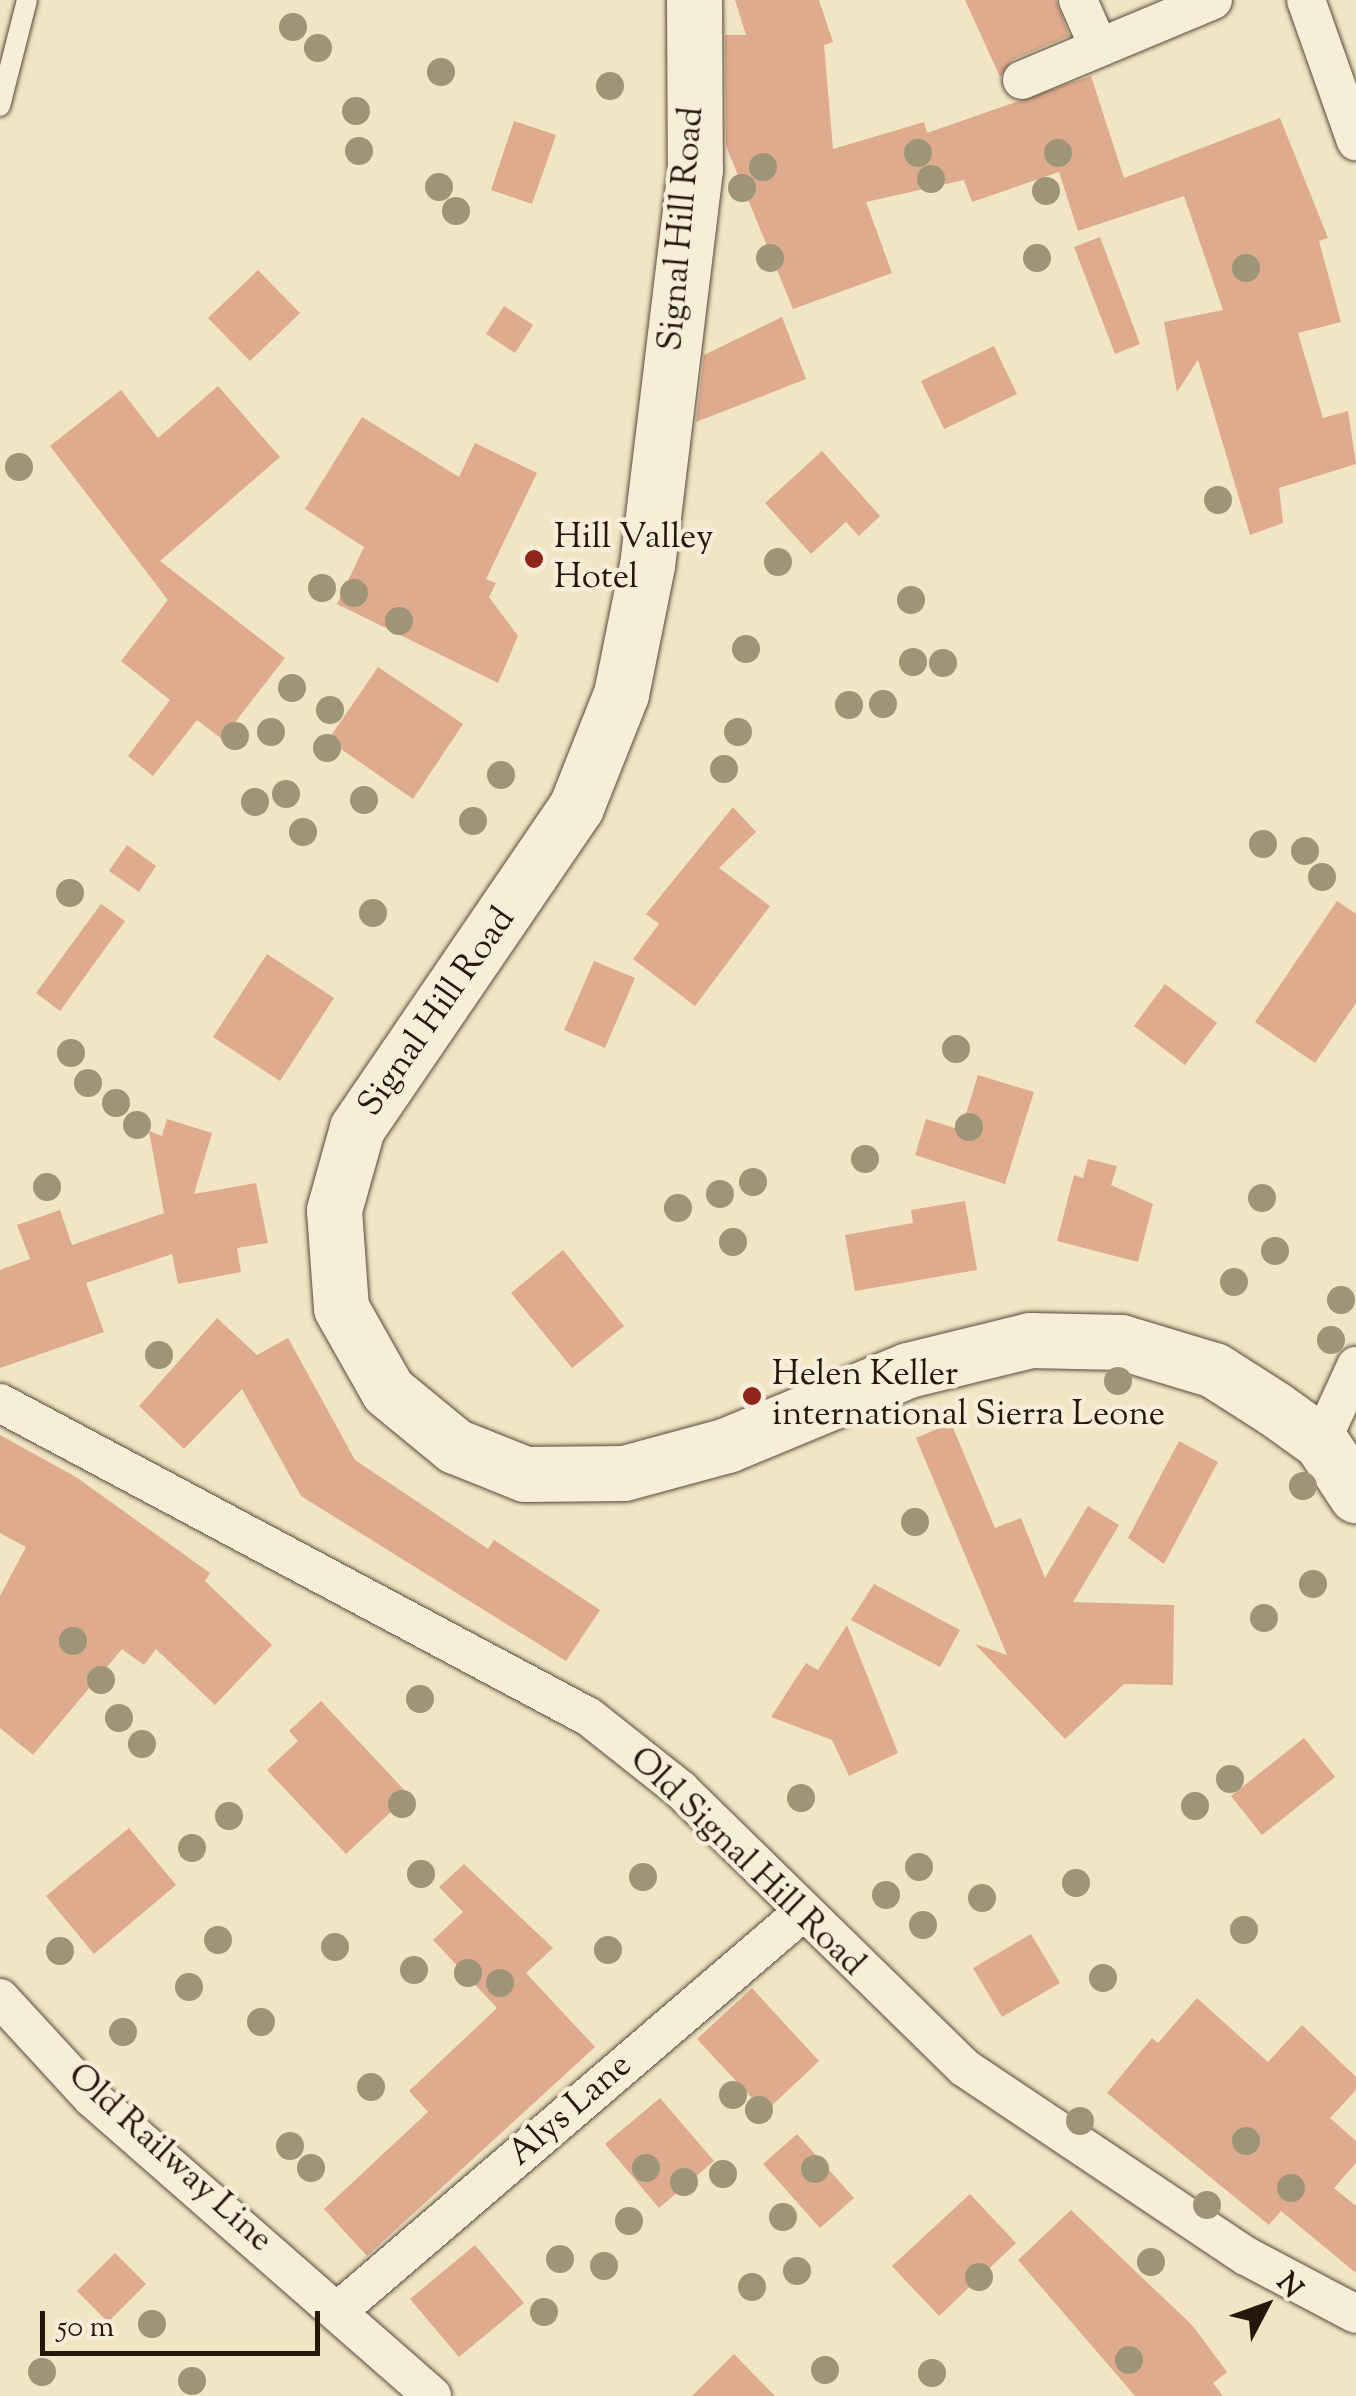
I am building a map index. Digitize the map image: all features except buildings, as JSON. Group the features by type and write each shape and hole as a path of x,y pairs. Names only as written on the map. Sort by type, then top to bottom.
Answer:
{"main road":[{"name":"Signal Hill Road","path":"694,0 695,169 647,565 621,694 576,807 357,1128 334,1210 341,1308 388,1391 455,1446 525,1474 624,1473 726,1444 908,1370 1030,1340 1121,1342 1214,1370 1322,1442 1356,1495"}],"street":[{"path":"1078,0 1098,48"},
{"path":"1022,80 1213,0"},
{"path":"1306,0 1356,141"},
{"path":"1322,1442 1356,1366"},
{"name":"Old Signal Hill Road","path":"0,1403 589,1717 680,1790 882,1995 1012,2102 1246,2256 1356,2314"},
{"name":"Alys Lane","path":"339,2310 803,1912"},
{"name":"Old Railway Line","path":"0,1998 92,2098 339,2310 432,2396"}],"lane":[{"path":"0,106 27,0"}],"place":[{"name":"Hill Valley Hotel","path":"534,559"},
{"name":"Helen Keller international Sierra Leone","path":"752,1396"}]}
